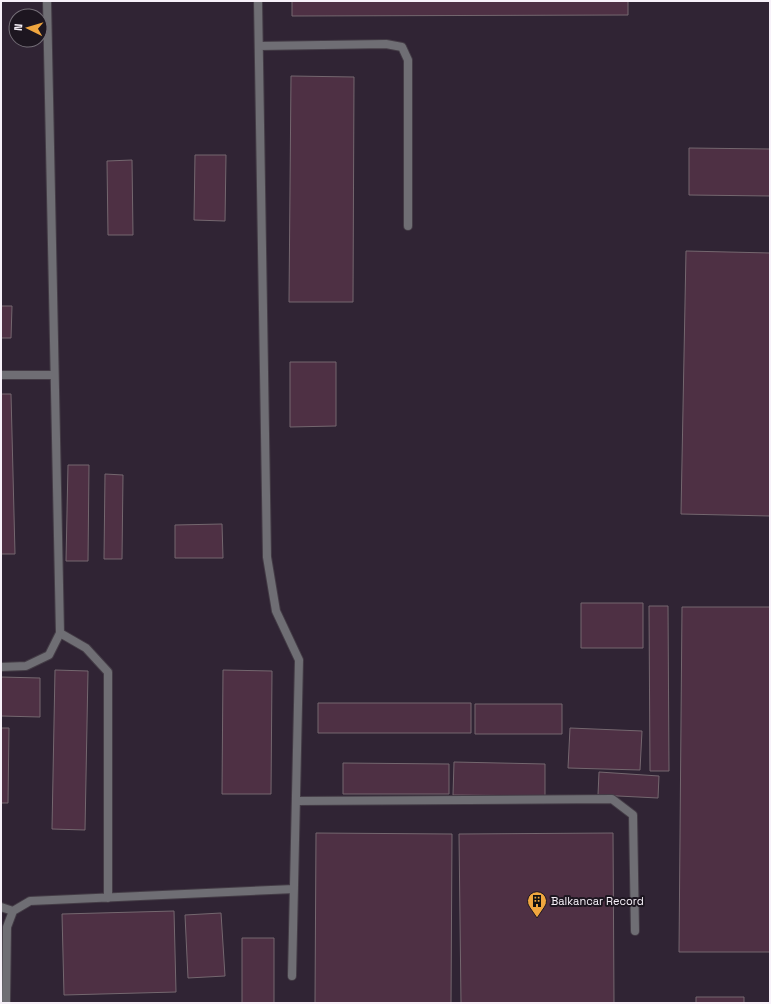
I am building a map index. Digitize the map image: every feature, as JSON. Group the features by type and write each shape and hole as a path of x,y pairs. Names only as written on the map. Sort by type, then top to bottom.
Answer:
{"lane":[{"path":"1,667 26,666 49,655 60,633 47,1"},
{"path":"258,1 266,557 276,611 299,660 292,976"},
{"path":"259,46 386,44 402,47 408,60 408,226"},
{"path":"1,375 54,375"},
{"path":"60,633 86,648 108,672 108,898"},
{"path":"296,801 612,799 633,815 635,931"},
{"path":"6,1003 7,927 13,911 30,901 294,889"},
{"path":"1,907 13,911"}],"shaded area":[{"path":"1,1 770,1 770,1003 1,1003"}],"building":[{"path":"292,1 628,1 628,15 292,16"},
{"path":"291,76 354,77 353,302 289,302"},
{"path":"689,148 770,149 770,196 689,195"},
{"path":"195,155 226,155 225,221 194,220"},
{"path":"132,160 133,235 108,235 107,161"},
{"path":"686,251 770,253 770,516 681,514"},
{"path":"1,306 12,306 11,338 1,338"},
{"path":"290,362 336,362 336,426 290,427"},
{"path":"1,394 11,394 15,554 1,554"},
{"path":"68,465 89,465 88,561 66,561"},
{"path":"105,474 123,475 122,559 104,559"},
{"path":"222,524 223,558 175,558 175,525"},
{"path":"581,603 643,603 643,648 581,648"},
{"path":"649,606 668,606 669,771 650,771"},
{"path":"682,607 770,607 770,952 679,952"},
{"path":"55,670 88,671 85,830 52,829"},
{"path":"223,670 272,671 271,794 222,794"},
{"path":"1,677 40,678 40,717 1,716"},
{"path":"318,703 471,703 471,733 318,733"},
{"path":"475,704 562,704 562,734 475,734"},
{"path":"1,728 9,728 8,803 1,803"},
{"path":"570,728 642,731 640,770 568,768"},
{"path":"454,762 545,764 545,796 453,795"},
{"path":"343,763 449,764 449,794 343,794"},
{"path":"599,772 659,776 658,798 598,795"},
{"path":"316,833 452,834 451,1003 315,1003"},
{"name":"Balkancar Record","path":"613,833 614,1003 461,1003 459,834"},
{"path":"174,911 176,992 64,995 62,914"},
{"path":"221,913 225,976 188,978 185,915"},
{"path":"242,938 274,938 274,1003 242,1003"},
{"path":"696,997 744,997 744,1003 696,1003"}],"place":[{"name":"Balkancar Record","path":"537,918"}]}
